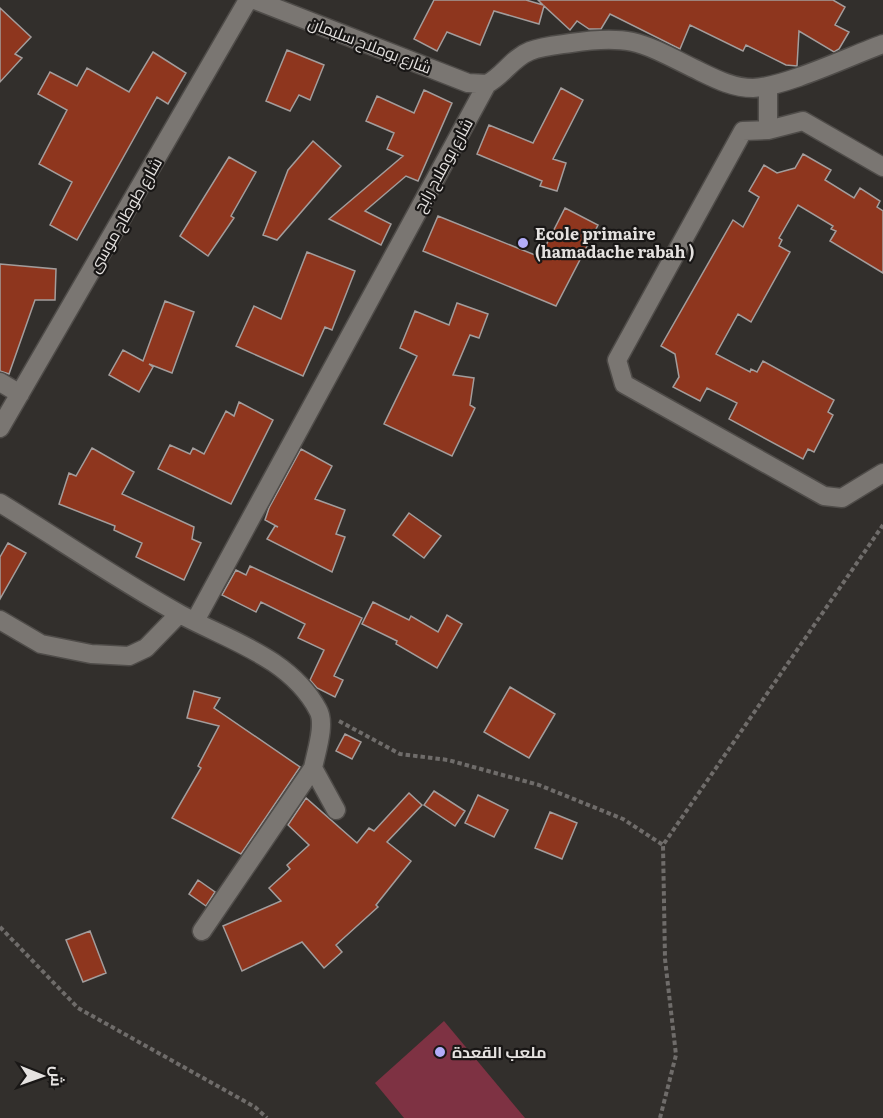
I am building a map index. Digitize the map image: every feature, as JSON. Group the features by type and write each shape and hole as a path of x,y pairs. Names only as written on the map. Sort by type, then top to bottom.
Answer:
{"street":[{"name":"شارع طوطاح موسى","path":"0,428 249,0"},
{"name":"شارع بوملاح سليمان","path":"255,0 291,6 468,83 487,84"},
{"name":"شارع بوملاح رابح","path":"0,620 41,645 91,654 129,656 146,648 187,617 487,84 517,58 529,52 605,38 636,41 735,86 768,86 883,44"},
{"path":"768,86 768,130"},
{"path":"883,167 803,121 768,130 743,131 617,360 624,384 824,496 842,498 883,473"},
{"path":"0,382 20,394"},
{"path":"0,503 187,617 244,643 300,683 320,712 319,740 313,768 202,931"},
{"path":"313,768 336,810"}],"path":[{"path":"660,1118 676,1055 665,959 663,845 883,525"},
{"path":"320,712 400,754 448,760 549,790 623,819 663,845"},
{"path":"0,927 78,1008 255,1107 267,1118"}],"shaded area":[{"name":"ملعب القعدة","path":"444,1021 525,1118 404,1118 375,1083"}],"building":[{"path":"434,0 526,0 543,5 538,0 833,0 845,7 835,25 849,32 839,49 834,52 799,31 797,66 786,65 746,45 743,51 690,25 680,49 610,14 601,29 589,29 577,21 570,30 544,6 539,24 494,11 480,45 447,32 437,51 414,39"},
{"path":"0,8 31,37 15,54 22,58 0,82"},
{"path":"287,50 324,65 310,100 299,95 290,111 266,101"},
{"path":"153,52 186,73 168,104 157,97 77,240 50,225 72,182 39,164 67,110 38,94 50,72 77,86 87,68 129,92"},
{"path":"561,88 583,100 553,159 566,163 557,191 540,186 542,181 477,154 489,125 533,143"},
{"path":"424,90 452,103 418,181 406,176 365,211 391,224 381,245 329,219 403,156 387,149 394,133 366,121 377,96 414,113"},
{"path":"313,141 341,166 277,240 263,235 288,170"},
{"path":"803,154 831,170 825,180 854,198 860,188 880,201 877,207 883,211 883,273 830,241 836,231 831,229 833,226 798,205 779,238 782,240 779,246 790,252 751,322 738,314 716,354 750,372 751,369 757,372 763,361 834,400 828,412 833,415 814,452 808,449 803,459 729,419 737,403 707,388 700,401 673,387 679,377 675,354 661,346 733,220 743,227 759,197 749,191 764,165 777,173 795,168"},
{"path":"229,157 256,172 231,216 234,218 208,256 180,236"},
{"path":"565,208 598,225 556,306 423,251 438,216 540,257"},
{"path":"307,252 355,271 332,330 325,327 303,376 236,346 254,306 281,319"},
{"path":"0,264 56,269 55,300 35,300 9,374 0,371"},
{"path":"165,301 194,312 172,373 149,364 153,367 139,392 109,375 123,350 143,361"},
{"path":"457,303 488,314 479,338 470,335 453,375 474,378 470,405 475,408 452,456 384,424 417,356 400,348 415,311 449,325"},
{"path":"239,402 273,420 231,504 158,469 170,445 190,454 193,448 204,454 226,411 234,416"},
{"path":"92,448 134,472 122,494 194,527 192,539 201,543 184,580 136,557 142,543 114,530 115,526 59,504 69,473 76,476"},
{"path":"301,449 332,466 315,499 345,510 336,534 345,537 332,572 267,539 275,526 278,527 265,520 269,508"},
{"path":"409,513 441,536 424,558 393,535"},
{"path":"8,543 26,553 0,599 0,557"},
{"path":"250,566 362,618 334,676 343,680 335,697 317,688 310,680 324,650 298,638 305,624 261,602 256,612 222,595 236,570 246,575"},
{"path":"373,602 409,620 411,616 438,632 447,615 462,624 437,668 396,644 397,641 362,624"},
{"path":"510,687 555,714 529,758 484,732"},
{"path":"194,691 220,698 214,708 300,767 241,854 172,818 201,768 198,766 219,726 187,718"},
{"path":"345,734 361,742 352,759 336,751"},
{"path":"434,791 465,811 455,826 424,805"},
{"path":"409,793 422,805 387,842 411,861 376,905 378,907 336,945 342,952 324,968 302,942 242,971 223,926 281,901 269,888 290,869 287,865 309,845 288,825 306,798 357,843 369,828 374,831"},
{"path":"478,795 508,810 494,837 465,823"},
{"path":"550,812 577,823 562,859 535,848"},
{"path":"198,880 215,892 206,906 189,894"},
{"path":"90,931 106,973 83,982 66,940"}],"place":[{"name":"Ecole primaire (hamadache rabah )","path":"523,243"},
{"name":"ملعب القعدة","path":"440,1052"}]}
